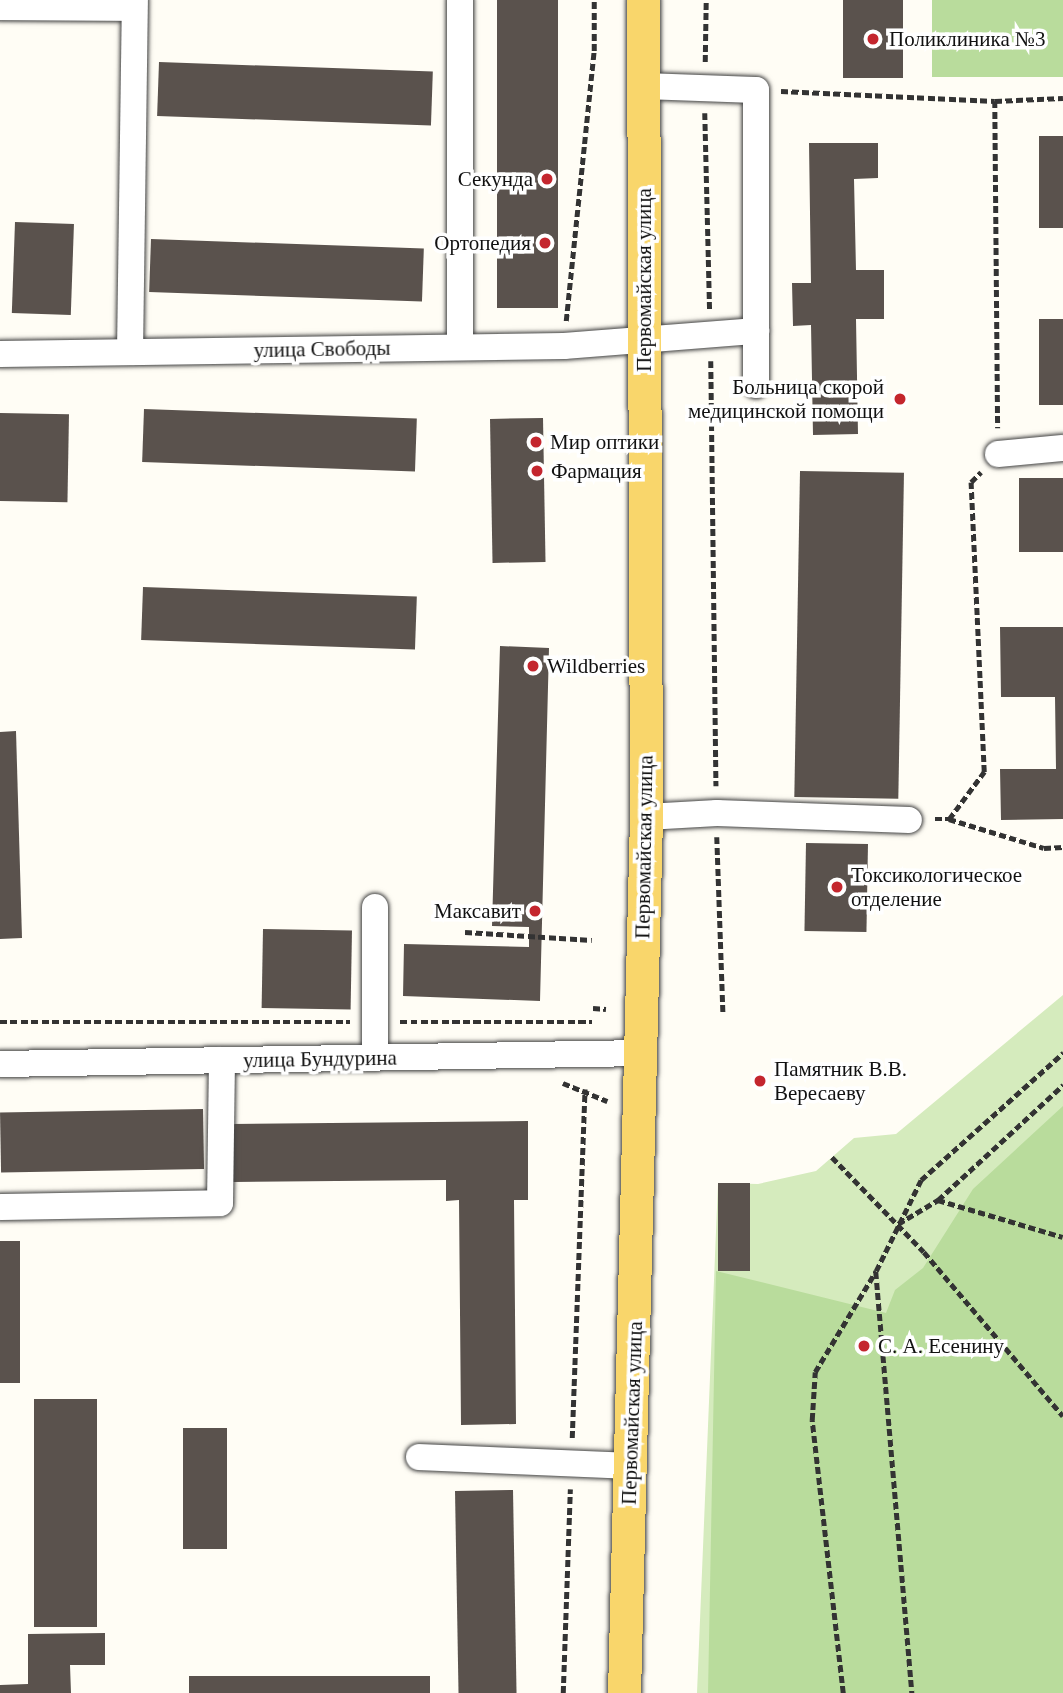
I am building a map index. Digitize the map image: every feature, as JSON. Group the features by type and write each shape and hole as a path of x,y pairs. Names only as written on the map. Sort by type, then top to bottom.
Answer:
{"main road":[{"name":"Первомайская улица","path":"624,1693 646,817 643,0"}],"street":[{"path":"460,0 460,347"},
{"path":"0,7 134,4 131,352"},
{"path":"643,86 756,90 756,385"},
{"name":"улица Свободы","path":"0,354 564,346 756,331"},
{"path":"998,454 1063,448"},
{"path":"646,817 717,814 909,820"},
{"path":"375,907 375,1058"},
{"name":"улица Бундурина","path":"0,1064 640,1053"},
{"path":"0,1207 220,1203 222,1060"},
{"path":"419,1457 631,1466"}],"path":[{"path":"564,346 594,51 594,0"},
{"path":"706,0 704,88 723,1013"},
{"path":"756,90 995,101 1063,98"},
{"path":"909,820 948,819 1044,848 1063,846"},
{"path":"465,932 592,940"},
{"path":"593,1008 606,1009"},
{"path":"0,1022 592,1022"},
{"path":"843,1693 813,1408 816,1372 876,1271 897,1224 922,1180 1063,1053"},
{"path":"560,1082 585,1089 607,1101"},
{"path":"897,1224 938,1200 1063,1085"},
{"path":"563,1693 585,1089"},
{"path":"832,1157 897,1224 1063,1416"},
{"path":"938,1200 1063,1237"},
{"path":"876,1271 912,1693"}],"green space":[{"path":"932,0 1063,0 1063,77 932,77"},
{"path":"1063,995 1063,1693 697,1693 718,1183 758,1184 816,1171 854,1138 896,1134"},
{"path":"1063,1106 1063,1693 708,1693 716,1271 886,1313 895,1290 923,1268 973,1189"}],"building":[{"path":"497,0 558,0 558,308 497,308"},
{"name":"Поликлиника №3","path":"843,0 903,0 903,78 843,78"},
{"path":"159,62 433,72 431,126 157,116"},
{"path":"1039,136 1063,136 1063,228 1039,228"},
{"path":"809,143 878,143 878,178 854,179 856,270 884,270 884,319 856,319 858,434 813,435 811,325 793,326 792,283 811,283"},
{"path":"15,222 74,224 71,315 12,313"},
{"path":"151,239 424,249 422,301 149,292"},
{"path":"1039,319 1063,319 1063,405 1039,405"},
{"path":"144,409 417,419 415,471 142,462"},
{"path":"0,413 69,414 67,502 0,501"},
{"path":"543,418 546,562 493,563 490,419"},
{"path":"800,471 904,473 898,799 794,797"},
{"path":"1019,478 1063,478 1063,552 1019,552"},
{"path":"143,587 417,597 415,650 141,640"},
{"path":"1000,627 1063,627 1063,819 1001,820 1000,769 1056,769 1055,697 1001,697"},
{"path":"500,646 549,648 540,1001 403,996 404,944 529,947 529,927 492,926"},
{"path":"16,731 22,938 0,939 0,732"},
{"name":"Токсикологическое отделение","path":"806,843 868,844 866,932 804,931"},
{"path":"263,929 352,931 351,1010 262,1008"},
{"path":"203,1109 204,1169 1,1173 0,1113"},
{"path":"528,1121 528,1200 514,1200 516,1424 461,1425 459,1200 446,1201 446,1180 233,1182 232,1124"},
{"path":"718,1183 750,1183 750,1271 718,1271"},
{"path":"0,1241 20,1241 20,1383 0,1383"},
{"path":"34,1399 97,1399 97,1627 34,1627"},
{"path":"183,1428 227,1428 227,1549 183,1549"},
{"path":"513,1490 517,1693 459,1693 455,1491"},
{"path":"105,1633 105,1665 70,1665 71,1693 0,1693 0,1685 28,1684 28,1634"},
{"path":"189,1676 430,1676 430,1693 189,1693"}],"place":[{"name":"Поликлиника №3","path":"873,39"},
{"name":"Секунда","path":"547,179"},
{"name":"Ортопедия","path":"545,243"},
{"name":"Больница скорой медицинской помощи","path":"900,399"},
{"name":"Мир оптики","path":"536,442"},
{"name":"Фармация","path":"537,471"},
{"name":"Wildberries","path":"533,666"},
{"name":"Токсикологическое отделение","path":"837,887"},
{"name":"Максавит","path":"535,911"},
{"name":"Памятник В.В. Вересаеву","path":"760,1081"},
{"name":"С. А. Есенину","path":"864,1346"}]}
